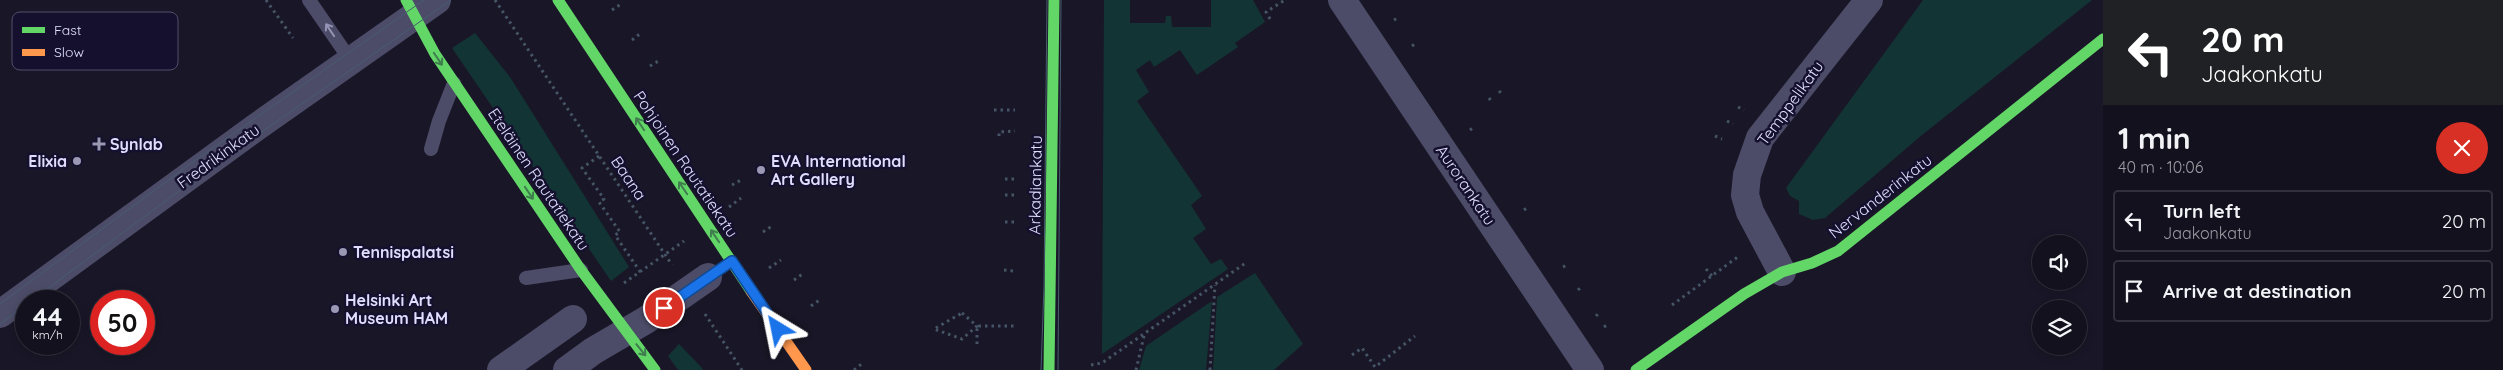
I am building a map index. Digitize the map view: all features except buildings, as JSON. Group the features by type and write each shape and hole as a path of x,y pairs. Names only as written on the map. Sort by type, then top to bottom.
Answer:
{"street":[{"name":"Fredrikinkatu","path":"0,314 351,60 410,8 437,0"},
{"name":"Pohjoinen Rautatiekatu","path":"558,0 806,370"},
{"name":"Arkadiankatu","path":"1049,370 1054,0"},
{"name":"Aurorankatu","path":"1342,0 1590,370"},
{"name":"Temppelikatu","path":"1782,272 1750,212 1745,195 1747,174 1760,138 1869,0"},
{"name":"Eteläinen Rautatiekatu","path":"410,8 435,54 580,270 655,370"},
{"name":"Nervanderinkatu","path":"1636,370 1736,299 1782,272 1812,263 1838,251 2103,39"},
{"path":"567,370 593,351 649,318 732,261"},
{"path":"501,370 573,319"}],"lane":[{"path":"309,0 351,60"},
{"path":"431,150 439,121 454,83"},
{"path":"526,278 580,270"}],"path":[{"path":"266,0 293,38"},
{"name":"Baana","path":"495,0 676,271"},
{"path":"1270,19 1266,12 1285,0"},
{"path":"612,10 621,4"},
{"path":"1394,20 1398,17"},
{"path":"632,40 641,33"},
{"path":"1412,46 1416,43"},
{"path":"650,66 660,60"},
{"path":"1738,107 1744,110"},
{"path":"994,110 1015,110"},
{"path":"1727,120 1734,124"},
{"path":"1470,130 1474,127"},
{"path":"999,136 999,132 1015,131"},
{"path":"1715,136 1722,139"},
{"path":"599,156 582,168 604,199 600,202 620,232 615,235 641,273"},
{"path":"1005,179 1015,179"},
{"path":"732,185 741,180"},
{"path":"1005,195 1015,195"},
{"path":"1524,210 1528,206"},
{"path":"1005,222 1015,222"},
{"path":"763,232 772,226"},
{"path":"1664,311 1763,237"},
{"path":"624,283 641,273 684,241"},
{"path":"1091,364 1102,363 1144,336 1247,262"},
{"path":"1563,267 1567,265"},
{"path":"1706,269 1712,276"},
{"path":"1004,270 1014,271"},
{"path":"794,280 804,273"},
{"path":"1210,370 1215,285"},
{"path":"1578,290 1582,286"},
{"path":"811,306 821,299"},
{"path":"703,312 742,370"},
{"path":"1596,316 1600,312"},
{"path":"977,344 977,326 962,313 934,329 962,339 977,326 1014,326"},
{"path":"1604,327 1608,324"},
{"path":"1136,370 1144,336"},
{"path":"1352,355 1362,348 1375,366 1415,336"},
{"path":"854,370 864,362"}],"green space":[{"path":"1104,0 1130,0 1130,23 1165,23 1166,16 1171,16 1172,27 1211,27 1211,0 1253,0 1265,22 1235,43 1238,47 1197,75 1180,50 1154,67 1150,60 1136,70 1149,92 1137,101 1202,196 1191,205 1206,229 1193,238 1211,264 1221,259 1228,269 1102,354"},
{"path":"1923,0 2092,0 1922,135 1825,218 1813,220 1799,214 1799,201 1790,196 1786,188"},
{"path":"475,33 510,77 629,267 611,281 452,48"},
{"path":"1255,273 1303,344 1274,370 1213,370 1217,297"},
{"path":"1212,301 1206,370 1139,370 1146,346"},
{"path":"679,344 703,370 678,370 668,356"}],"tram line":[{"path":"0,304 193,162 424,0"},
{"path":"46,290 210,168 451,0"},
{"path":"1041,370 1044,286 1047,0"},
{"path":"1058,370 1061,0"},
{"path":"0,324 15,313"}],"traffic: fast":[{"path":"406,0 435,54 581,270 655,370"},
{"path":"558,0 751,291"},
{"path":"1049,370 1054,0"},
{"path":"1636,370 1744,294 1782,272 1812,263 1838,251 2103,39"}],"traffic: slow":[{"path":"751,291 806,370"}],"place":[{"name":"Synlab","path":"99,144"},
{"name":"Elixia","path":"77,161"},
{"name":"EVA International Art Gallery","path":"761,170"},
{"name":"Tennispalatsi","path":"343,252"},
{"name":"Helsinki Art Museum HAM","path":"335,309"}],"route":[{"path":"664,308 732,261 778,329"}]}
